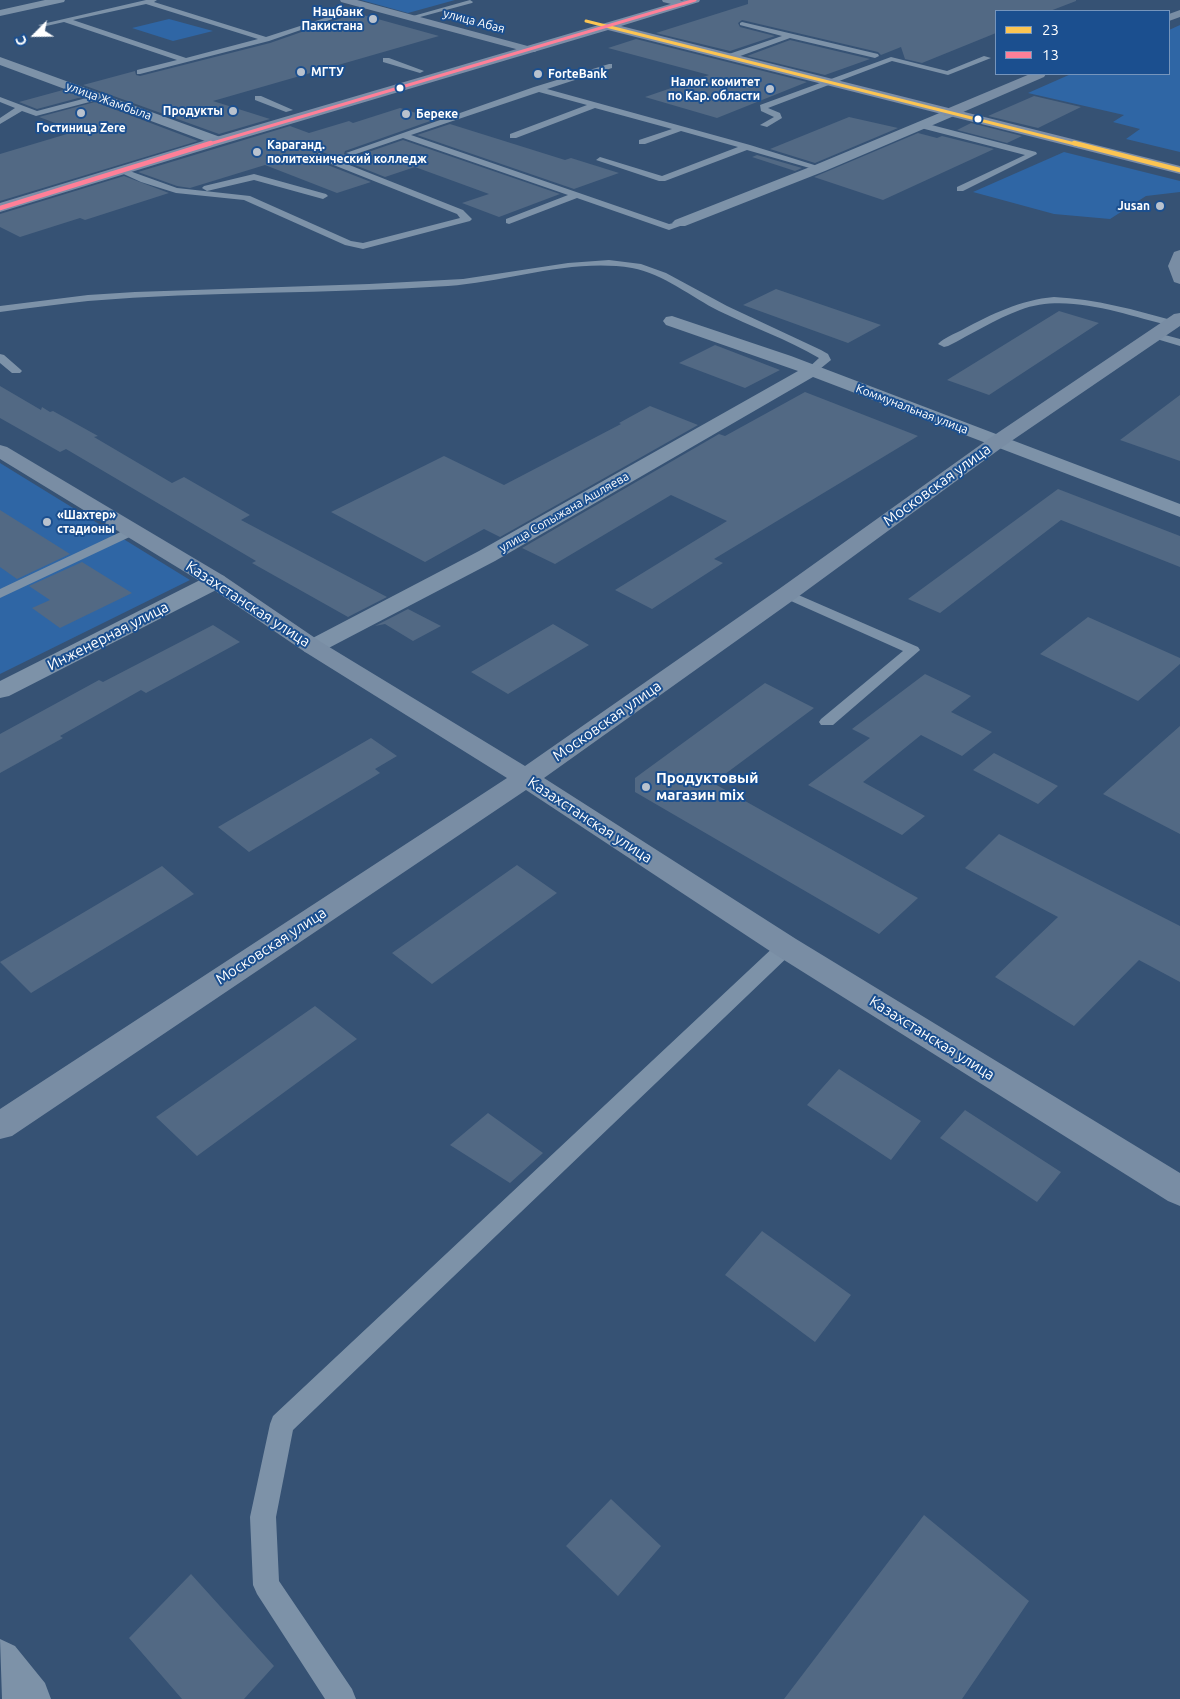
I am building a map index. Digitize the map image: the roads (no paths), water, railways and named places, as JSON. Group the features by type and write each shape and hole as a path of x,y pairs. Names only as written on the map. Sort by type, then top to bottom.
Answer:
{"main road":[{"name":"улица Абая","path":"346,0 530,50"},
{"path":"0,208 121,171 289,110 656,0"},
{"path":"667,0 689,2"},
{"path":"0,197 530,50 689,2"},
{"path":"586,21 1180,170"},
{"path":"949,113 1038,75"},
{"path":"1180,255 1176,266 1180,279"},
{"name":"Московская улица","path":"0,1126 526,778 787,594 997,442 1176,320"},
{"name":"Казахстанская улица","path":"0,451 216,582 313,647 526,778 786,948 1180,1190"}],"street":[{"path":"0,14 60,0"},
{"name":"улица Жамбыла","path":"0,61 212,139"},
{"path":"680,223 820,168 949,113"},
{"name":"Коммунальная улица","path":"672,321 785,360 1180,511"},
{"name":"улица Сопыжана Ашляева","path":"313,647 487,556 811,371"},
{"name":"Инженерная улица","path":"0,691 216,582"},
{"path":"0,1661 29,1699"}],"lane":[{"path":"42,25 150,1 266,38"},
{"path":"409,18 470,2"},
{"path":"140,72 301,29 367,6"},
{"path":"65,20 184,60"},
{"path":"742,24 875,56"},
{"path":"729,57 790,36"},
{"path":"764,125 778,118 778,115 763,107 892,59 948,73 987,58"},
{"path":"386,60 420,71"},
{"path":"350,153 609,66"},
{"path":"537,89 820,168"},
{"path":"0,100 36,114 98,97"},
{"path":"258,98 289,110"},
{"path":"513,136 596,105"},
{"path":"0,122 21,108"},
{"path":"920,125 1033,154 960,189"},
{"path":"642,142 679,129"},
{"path":"402,135 669,227 680,223"},
{"path":"600,160 662,179 747,147"},
{"path":"121,171 171,190 233,195 247,198 348,243 363,246 467,219 460,212 320,156"},
{"path":"187,192 254,178 323,196"},
{"path":"509,221 577,194"},
{"path":"0,309 105,297 181,293 280,292 465,282 573,265 622,264 647,268 712,302 824,356 825,360 811,371"},
{"path":"944,344 1018,307 1044,302 1078,301 1176,320"},
{"path":"1154,335 1180,343"},
{"path":"0,357 16,371"},
{"path":"0,594 132,531"},
{"path":"787,594 913,650 827,722"},
{"path":"342,1699 266,1586 263,1517 282,1424 786,948"}],"place":[{"name":"Нацбанк Пакистана","path":"373,19"},
{"name":"МГТУ","path":"301,72"},
{"name":"ForteBank","path":"538,74"},
{"name":"Налог. комитет по Кар. области","path":"770,89"},
{"name":"Продукты","path":"233,111"},
{"name":"Гостиница Zere","path":"81,113"},
{"name":"Береке","path":"406,114"},
{"name":"Караганд. политехнический колледж","path":"257,152"},
{"name":"Jusan","path":"1160,206"},
{"name":"«Шахтер» стадионы","path":"47,522"},
{"name":"Продуктовый магазин mix","path":"646,787"}]}
